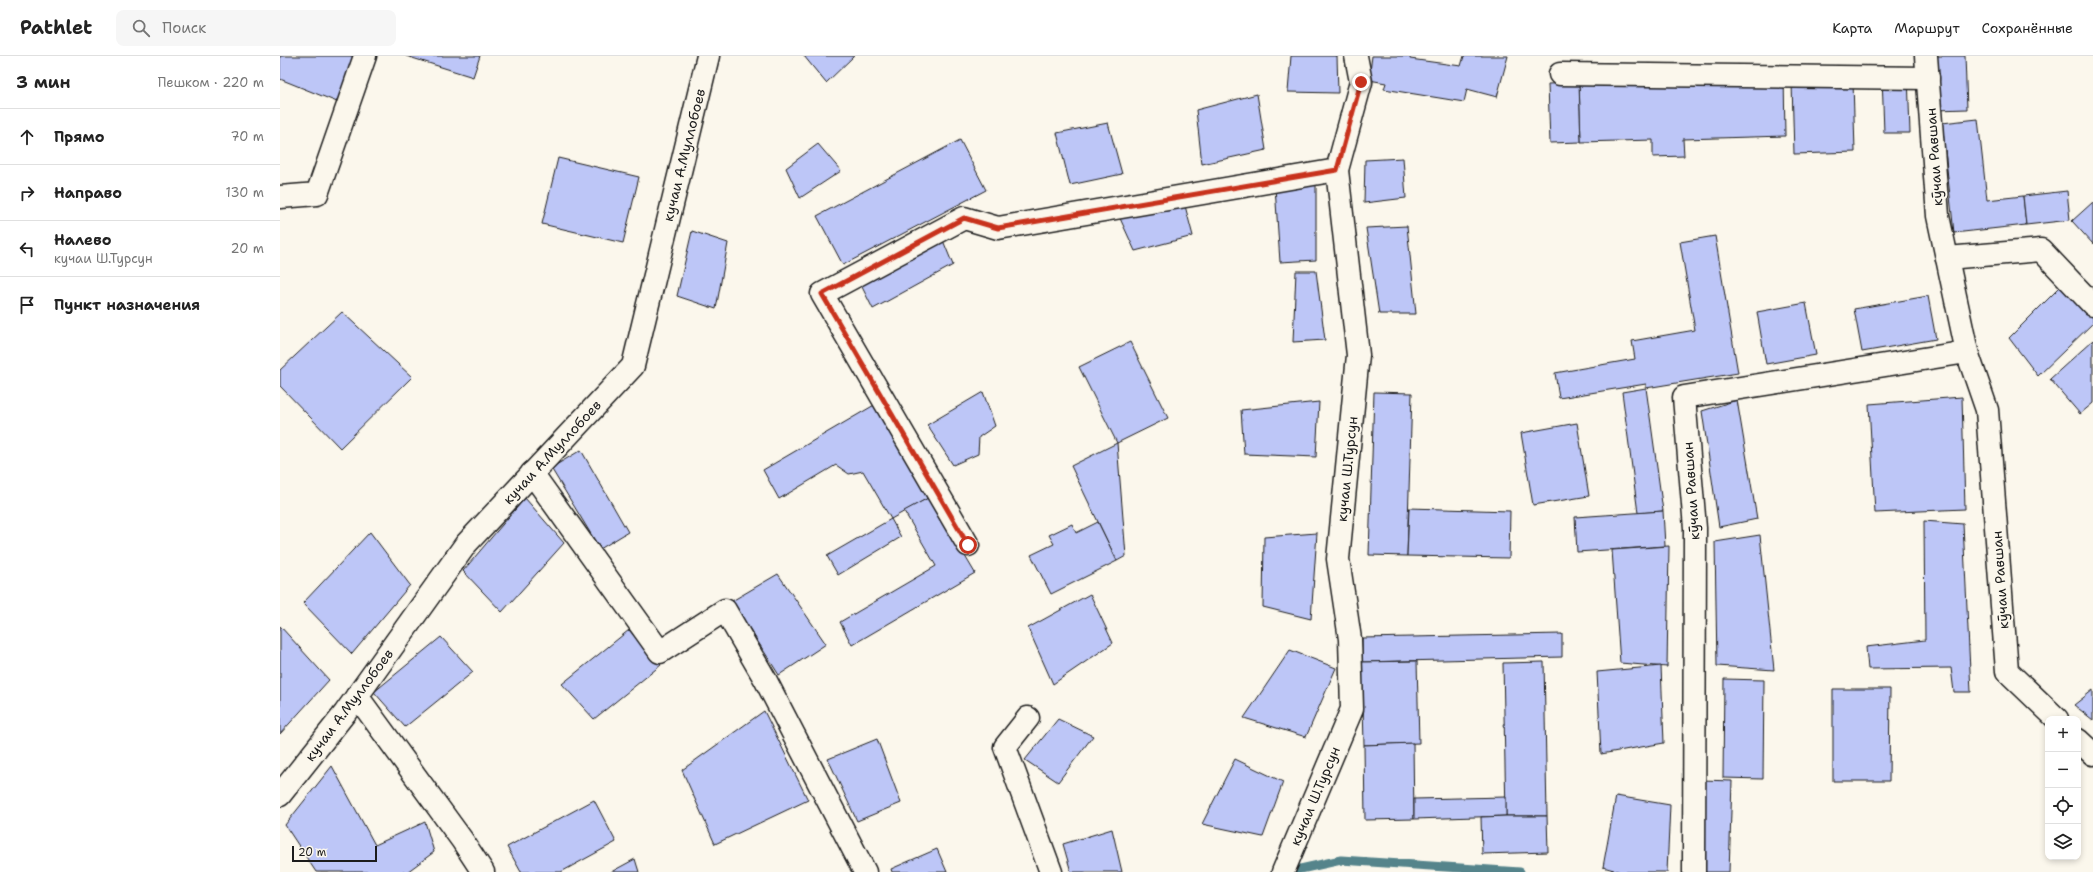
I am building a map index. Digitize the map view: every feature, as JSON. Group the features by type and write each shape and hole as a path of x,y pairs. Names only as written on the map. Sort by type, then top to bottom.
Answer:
{"street":[{"path":"280,197 317,194 365,56"},
{"name":"кучаи А.Муллобоев","path":"280,795 357,696 466,544 633,366 708,56"},
{"name":"кучаи Ш.Турсун","path":"1285,867 1352,709 1350,639 1338,559 1358,355 1337,170 1361,82 1356,56"},
{"name":"кӯчаи Равшан","path":"1926,56 1938,216 1967,352 1987,410 2007,671 2054,716"},
{"path":"1560,74 1928,78"},
{"path":"968,545 822,294 964,218 998,228 1337,170"},
{"path":"1947,258 2041,250 2093,305"},
{"name":"кӯчаи Равшан","path":"1694,872 1695,528 1684,397 1967,352"},
{"path":"532,473 660,652 725,610 765,679 865,872"},
{"path":"357,696 462,840 483,872"},
{"path":"1028,718 1005,747 1051,872"},
{"path":"2081,743 2093,754"}],"building":[{"path":"280,56 355,56 337,102 280,79"},
{"path":"406,56 480,56 473,77"},
{"path":"804,56 854,56 826,83"},
{"path":"1291,56 1337,56 1338,93 1288,92"},
{"path":"1372,56 1410,56 1410,59 1461,66 1464,56 1508,56 1497,97 1467,89 1464,102 1384,89 1386,83 1369,80"},
{"path":"1934,56 1965,56 1967,109 1936,110"},
{"path":"1908,74 1910,133 1884,133 1882,75"},
{"path":"1784,76 1785,136 1683,139 1684,156 1653,157 1653,140 1581,142 1579,83"},
{"path":"1853,81 1855,152 1794,154 1792,83"},
{"path":"1579,83 1581,142 1550,143 1548,84"},
{"path":"1257,94 1266,150 1202,164 1196,110"},
{"path":"1978,119 1987,200 2023,196 2026,225 1954,233 1942,123"},
{"path":"1108,123 1122,174 1070,185 1057,133"},
{"path":"960,140 986,190 843,265 817,216"},
{"path":"818,144 841,171 800,198 786,168"},
{"path":"558,158 639,177 623,243 542,224"},
{"path":"1403,158 1406,198 1364,203 1365,160"},
{"path":"1316,179 1316,260 1280,262 1275,187"},
{"path":"2067,191 2070,220 2026,225 2023,196"},
{"path":"1184,202 1193,236 1135,251 1118,214"},
{"path":"2093,202 2093,244 2072,221"},
{"path":"1407,226 1416,314 1379,314 1366,228"},
{"path":"692,231 728,243 716,309 677,296"},
{"path":"1715,236 1738,373 1646,388 1646,384 1559,398 1555,373 1635,359 1632,341 1695,330 1680,242"},
{"path":"942,238 953,265 873,309 860,283"},
{"path":"1296,271 1316,271 1325,340 1293,342"},
{"path":"2064,283 2093,317 2093,323 2038,376 2009,338"},
{"path":"1928,296 1936,339 1862,352 1854,309"},
{"path":"1806,303 1816,355 1766,364 1757,312"},
{"path":"342,312 412,377 340,448 280,386 280,370"},
{"path":"2093,340 2093,403 2080,414 2050,379"},
{"path":"1130,342 1168,418 1117,443 1079,367"},
{"path":"1646,388 1663,511 1638,513 1622,392"},
{"path":"983,392 995,426 979,437 978,454 953,465 927,425"},
{"path":"1374,392 1412,393 1407,556 1369,555"},
{"path":"1962,397 1965,509 1875,513 1869,404"},
{"path":"1737,400 1757,519 1719,527 1702,411"},
{"path":"1319,402 1316,457 1244,454 1241,410"},
{"path":"876,404 930,497 891,519 863,471 849,474 836,465 779,499 763,470"},
{"path":"1577,423 1589,496 1533,505 1521,433"},
{"path":"1117,443 1126,556 1117,561 1071,466"},
{"path":"581,450 628,532 600,549 551,468"},
{"path":"930,497 975,573 852,645 840,622 936,566 904,511"},
{"path":"525,498 564,543 502,612 463,571"},
{"path":"1409,508 1510,511 1509,558 1407,556"},
{"path":"1663,511 1665,546 1577,552 1575,517"},
{"path":"891,519 901,537 838,575 827,556"},
{"path":"1924,521 1963,524 1971,692 1954,692 1951,668 1868,669 1866,647 1925,640"},
{"path":"1098,522 1117,561 1051,594 1031,555 1054,544 1049,535 1072,524 1076,533"},
{"path":"370,532 410,585 352,654 303,603"},
{"path":"1317,533 1311,619 1263,607 1264,537"},
{"path":"1760,535 1774,670 1717,666 1715,542"},
{"path":"1669,546 1667,667 1620,663 1612,550"},
{"path":"778,574 826,644 779,675 732,601"},
{"path":"1090,594 1113,643 1053,684 1028,628"},
{"path":"280,626 329,680 280,734"},
{"path":"629,630 661,665 594,719 562,684"},
{"path":"1562,634 1562,657 1362,662 1362,638"},
{"path":"441,637 473,672 405,727 374,692"},
{"path":"1290,650 1336,668 1306,737 1244,718"},
{"path":"1417,661 1419,743 1364,745 1362,662"},
{"path":"1544,662 1547,816 1506,816 1503,663"},
{"path":"1661,666 1664,743 1601,754 1597,672"},
{"path":"1724,679 1764,680 1763,779 1723,778"},
{"path":"1833,689 1890,689 1889,781 1833,781"},
{"path":"2093,690 2093,720 2074,705"},
{"path":"764,711 808,800 715,844 682,770"},
{"path":"1058,719 1093,736 1058,782 1025,760"},
{"path":"877,739 901,803 857,821 828,759"},
{"path":"1413,743 1414,819 1365,820 1364,745"},
{"path":"1235,759 1283,782 1263,837 1202,824"},
{"path":"332,766 375,845 425,822 434,852 407,872 316,872 285,825"},
{"path":"1702,780 1732,781 1729,872 1699,872"},
{"path":"1616,796 1670,805 1667,872 1621,872 1603,867"},
{"path":"1506,797 1506,816 1414,819 1414,799"},
{"path":"594,800 616,842 561,872 521,872 507,847"},
{"path":"1547,816 1548,852 1482,854 1481,817"},
{"path":"1112,829 1122,872 1071,872 1063,844"},
{"path":"937,849 947,872 892,872 891,869"},
{"path":"635,859 639,872 611,872"}],"waterway":[{"path":"1287,872 1341,860 1520,872"}],"route":[{"path":"968,545 822,294 964,218 998,228 1337,170 1361,82"}]}
